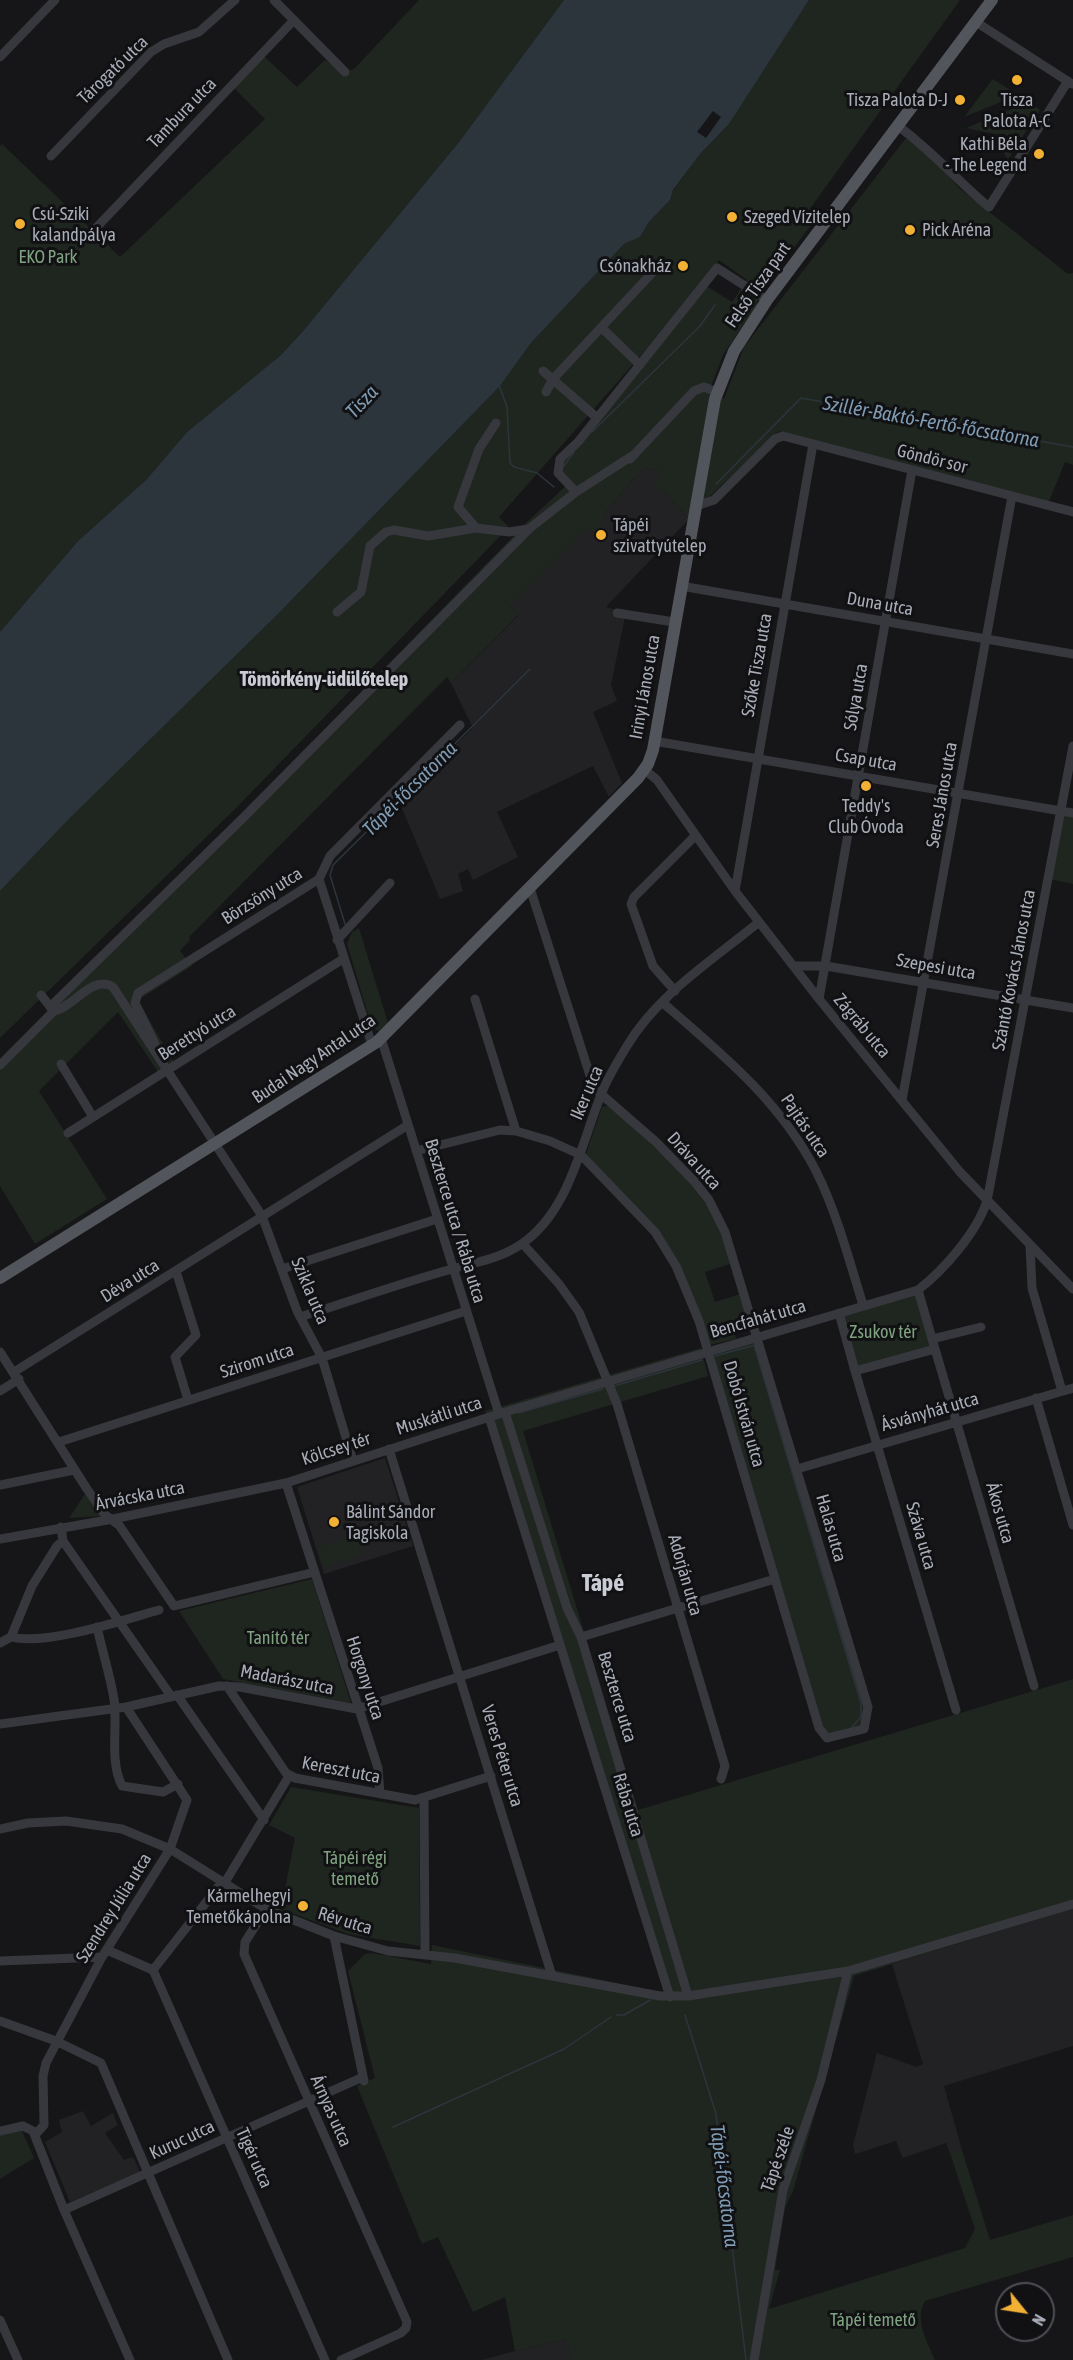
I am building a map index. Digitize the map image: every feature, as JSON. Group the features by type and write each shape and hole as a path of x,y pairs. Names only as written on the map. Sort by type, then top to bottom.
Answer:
{"main road":[{"name":"Felső Tisza part","path":"696,504 717,392 734,351 767,300 992,0"},
{"name":"Irinyi János utca","path":"647,764 654,741 696,504"},
{"name":"Budai Nagy Antal utca","path":"0,1278 377,1042 530,888 647,764"}],"street":[{"path":"0,57 55,0"},
{"name":"Tárogató utca","path":"51,156 151,52 164,44 199,32 235,0"},
{"path":"274,0 345,72"},
{"name":"Tambura utca","path":"95,229 294,20"},
{"path":"898,126 935,154 965,187 989,207 1071,83 976,22"},
{"path":"576,492 561,478 558,464 717,268 767,300"},
{"path":"546,392 553,379 652,273"},
{"path":"602,328 640,365"},
{"path":"543,371 596,417"},
{"path":"615,474 694,391 704,387 717,392"},
{"path":"476,528 458,507 479,449 496,423"},
{"name":"Göndör sor","path":"696,504 714,500 775,439 783,436 1073,512"},
{"name":"Szőke Tisza utca","path":"735,891 813,444"},
{"path":"0,1065 52,1009 530,528 576,492 635,454"},
{"name":"Sólya utca","path":"819,999 912,471"},
{"name":"Seres János utca","path":"902,1100 1012,496"},
{"path":"338,612 361,592 370,546 386,532 394,530 428,537 476,528 509,532 530,528"},
{"name":"Duna utca","path":"681,586 1073,654"},
{"name":"Irinyi János utca","path":"617,613 674,622"},
{"name":"Börzsöny utca","path":"157,1054 155,1043 135,1003 136,996 319,879 330,856 460,725"},
{"name":"Csap utca","path":"654,741 1073,813"},
{"name":"Szántó Kovács János utca","path":"987,1201 1073,746"},
{"name":"Zágráb utca","path":"647,764 735,891 819,999 960,1172 1072,1286"},
{"path":"675,991 653,966 631,904 634,897 695,836"},
{"path":"319,879 343,959 377,1042"},
{"path":"337,940 390,883"},
{"path":"530,888 594,1088 601,1095"},
{"name":"Iker utca","path":"300,1317 453,1268 492,1258 523,1244 555,1206 581,1155 601,1095 628,1045 675,991 759,922"},
{"name":"Berettyó utca","path":"68,1133 343,959"},
{"name":"Szepesi utca","path":"794,966 826,966 1073,1008"},
{"path":"52,1009 65,1007 94,987 104,984 116,992 157,1054"},
{"path":"41,995 52,1009"},
{"path":"475,999 516,1131"},
{"name":"Pajtás utca","path":"663,1003 756,1085 789,1127 824,1190 863,1305"},
{"name":"Beszterce utca / Rába utca","path":"377,1042 408,1125 498,1414"},
{"name":"Szikla utca","path":"157,1054 262,1216 300,1317 322,1358 353,1461"},
{"path":"61,1064 93,1117"},
{"name":"Dráva utca","path":"601,1095 670,1155 709,1200 725,1233 759,1336"},
{"name":"Déva utca","path":"0,1391 17,1376 176,1271 408,1125"},
{"name":"Dobó István utca","path":"416,1151 480,1133 516,1131 550,1141 581,1155 655,1232 687,1291 708,1350 819,1728 827,1738"},
{"name":"Bencfahát utca","path":"498,1414 708,1350 918,1290 952,1256 984,1212 987,1201"},
{"path":"282,1269 437,1219"},
{"name":"Adorján utca","path":"523,1244 559,1284 579,1312 608,1380 725,1767 721,1779"},
{"path":"1030,1245 1032,1288 1062,1391"},
{"path":"176,1271 196,1335 176,1357 188,1400"},
{"path":"918,1290 933,1344"},
{"name":"Szirom utca","path":"59,1442 466,1311"},
{"path":"839,1312 855,1371 981,1327"},
{"name":"Halas utca","path":"759,1336 868,1707 864,1729 827,1738"},
{"name":"Ákos utca","path":"933,1344 1034,1686"},
{"path":"0,1352 59,1442 74,1470 105,1515 113,1519 174,1606 315,1572"},
{"name":"Száva utca","path":"855,1371 956,1710"},
{"name":"Ásványhát utca","path":"797,1469 1073,1388"},
{"path":"1036,1398 1073,1526"},
{"name":"Muskátli utca","path":"389,1449 498,1414"},
{"name":"Beszterce utca","path":"498,1414 567,1608 581,1637 688,1996"},
{"name":"Rába utca","path":"498,1414 560,1645 670,1997"},
{"name":"Kölcsey tér","path":"315,1572 286,1483 389,1449 419,1546"},
{"path":"0,1485 74,1470"},
{"name":"Árvácska utca","path":"0,1539 113,1519 286,1483"},
{"path":"60,1527 63,1541 118,1621 264,1820"},
{"path":"0,1643 11,1637 32,1586 57,1546 63,1541"},
{"name":"Veres Péter utca","path":"419,1546 552,1976"},
{"name":"Horgony utca","path":"315,1572 357,1709 378,1768 380,1794"},
{"path":"581,1637 775,1579"},
{"path":"11,1637 19,1639 54,1636 159,1610"},
{"path":"97,1627 114,1709 117,1768 122,1786 163,1792 178,1784"},
{"name":"Madarász utca","path":"0,1724 126,1707 227,1686 357,1709 560,1645"},
{"name":"Kereszt utca","path":"227,1686 289,1776 380,1794 423,1799 491,1776"},
{"name":"Szendrey Júlia utca","path":"35,2135 44,2125 44,2071 56,2042 105,1953 170,1849 187,1800 126,1707"},
{"path":"0,1961 105,1953 153,1970 223,1883 264,1820 289,1776"},
{"path":"423,1799 425,1955"},
{"name":"Rév utca","path":"0,1829 49,1821 83,1822 122,1829 170,1849 266,1909 334,1936 387,1951 425,1955 670,1997 848,1971 1073,1904"},
{"name":"Árnyas utca","path":"266,1909 244,1942 244,1954 407,2322 406,2328 401,2333 341,2360"},
{"name":"Kuruc utca","path":"64,2210 309,2101 364,2080 334,1936"},
{"name":"Tigér utca","path":"153,1970 325,2360"},
{"name":"Tápé széle","path":"754,2360 783,2190 821,2080 848,1971"},
{"path":"0,2021 94,2057 101,2063 228,2360"},
{"path":"0,2131 23,2126 35,2135 64,2210 130,2360"},
{"path":"0,2319 18,2360"},
{"path":"0,2347 11,2343"}],"shaded area":[{"path":"646,468 660,471 664,491 689,519 606,607 613,609 612,615 625,617 611,685 617,701 593,712 622,783 609,797 593,766 497,812 518,857 473,880 468,869 458,874 463,891 440,899 399,801 473,728 451,683 518,616 510,607 589,528 594,533 605,521 602,517 632,480"},
{"path":"385,1458 413,1546 324,1574 297,1487"},
{"path":"1073,1908 1073,2046 944,2086 962,2150 950,2153 946,2143 903,2158 896,2141 855,2154 853,2145 877,2053 917,2067 923,2064 892,1964"},
{"path":"83,2111 91,2126 113,2113 118,2125 105,2133 124,2160 133,2157 140,2172 70,2202 45,2142 62,2132 59,2120"},
{"path":"565,2339 572,2360 482,2360 515,2351"}],"green space":[{"name":"EKO Park","path":"419,0 564,0 459,142 303,331 281,355 187,432 147,479 78,541 0,632 0,146 2,144 120,257 265,119 233,87 264,56 297,87 325,60 348,71 354,69"},
{"path":"809,0 960,0 807,213 815,220 761,291 756,306 723,355 709,392 724,399 744,347 906,138 936,161 959,188 1068,274 1073,273 1073,465 1065,462 1048,504 779,431 689,519 664,491 656,490 659,471 646,468 632,480 602,517 606,521 594,533 588,529 510,607 518,615 451,683 447,677 189,937 190,940 180,951 192,966 138,1000 174,1063 158,1072 118,1012 39,1091 107,1199 35,1244 0,1186 0,1062 528,521 568,484 558,467 705,285 732,302 747,280 719,260 671,321 499,517 509,527 237,807 0,1038 0,891 70,818 277,615 500,386 531,343 624,244 640,237 649,222 670,200 673,191 701,153 729,124"},
{"path":"992,80 1018,95 964,117"},
{"path":"1029,102 1040,110 1008,159 1004,154 1013,140 1003,133 1000,135 966,128"},
{"path":"1062,811 1073,813 1073,884 1049,879"},
{"path":"359,928 388,1023 379,1031 372,1028 347,944 352,932"},
{"path":"607,1106 615,1110 690,1180 717,1220 733,1263 705,1272 715,1302 744,1293 752,1321 733,1326 736,1339 709,1345 678,1265 586,1154 602,1107"},
{"name":"Zsukov tér","path":"918,1290 935,1349 855,1371 839,1313"},
{"path":"757,1341 867,1708 864,1726 833,1736 825,1733 712,1353"},
{"name":"Tápéi temető","path":"701,1348 708,1376 523,1431 638,1810 1073,1679 1073,1908 854,1976 793,2191 785,2208 775,2270 780,2270 769,2309 965,2248 975,2229 950,2153 962,2150 990,2240 1073,2215 1073,2257 925,2301 921,2323 935,2360 572,2360 565,2339 515,2351 505,2297 473,2312 438,2237 422,2244 357,2086 375,2078 348,1971 365,1954 372,1953 431,1964 432,1945 666,1993 485,1411"},
{"path":"85,1494 101,1516 69,1518"},
{"path":"356,1534 362,1555 324,1567 318,1547"},
{"name":"Tanító tér","path":"312,1579 351,1703 223,1679 179,1611"},
{"name":"Tápéi régi temető","path":"291,1787 419,1808 420,1946 348,1934 281,1909 295,1838 269,1825"},
{"path":"22,2131 34,2158 0,2179 0,2135"}],"water":[{"name":"Tisza","path":"564,0 809,0 729,124 701,153 673,190 670,200 649,222 640,237 624,244 531,343 500,386 277,615 70,818 0,891 0,632 78,541 147,479 187,432 281,355 303,331 459,142"}],"pier":[{"path":"713,111 721,117 706,138 697,132"}],"waterway":[{"path":"592,432 700,326 715,305"},
{"path":"499,385 507,407 510,463 514,467 537,473 554,487"},
{"name":"Szillér-Baktó-Fertő-főcsatorna","path":"716,484 801,398 1073,447"},
{"path":"563,467 574,452"},
{"name":"Tápéi-főcsatorna","path":"345,924 330,875 333,865 530,669"},
{"path":"754,1345 861,1703 861,1717 851,1728"},
{"path":"715,1356 755,1345"},
{"path":"614,1386 702,1360"},
{"path":"518,1413 603,1389"},
{"path":"616,2015 624,2015 650,2000"},
{"name":"Tápéi-főcsatorna","path":"685,2015 716,2114 746,2360"},
{"path":"393,2127 564,2049 611,2017"}],"place":[{"name":"Tisza Palota A-C","path":"1017,80"},
{"name":"Tisza Palota D-J","path":"960,100"},
{"name":"Kathi Béla - The Legend","path":"1039,154"},
{"name":"Szeged Vízitelep","path":"732,217"},
{"name":"Csú-Sziki kalandpálya","path":"20,224"},
{"name":"Pick Aréna","path":"910,230"},
{"name":"Csónakház","path":"683,266"},
{"name":"Tápéi szivattyútelep","path":"601,535"},
{"name":"Teddy's Club Óvoda","path":"866,786"},
{"name":"Bálint Sándor Tagiskola","path":"334,1522"},
{"name":"Kármelhegyi Temetőkápolna","path":"303,1906"}],"district":[{"name":"Tömörkény-üdülőtelep","path":"324,680"},
{"name":"Tápé","path":"603,1583"}]}
